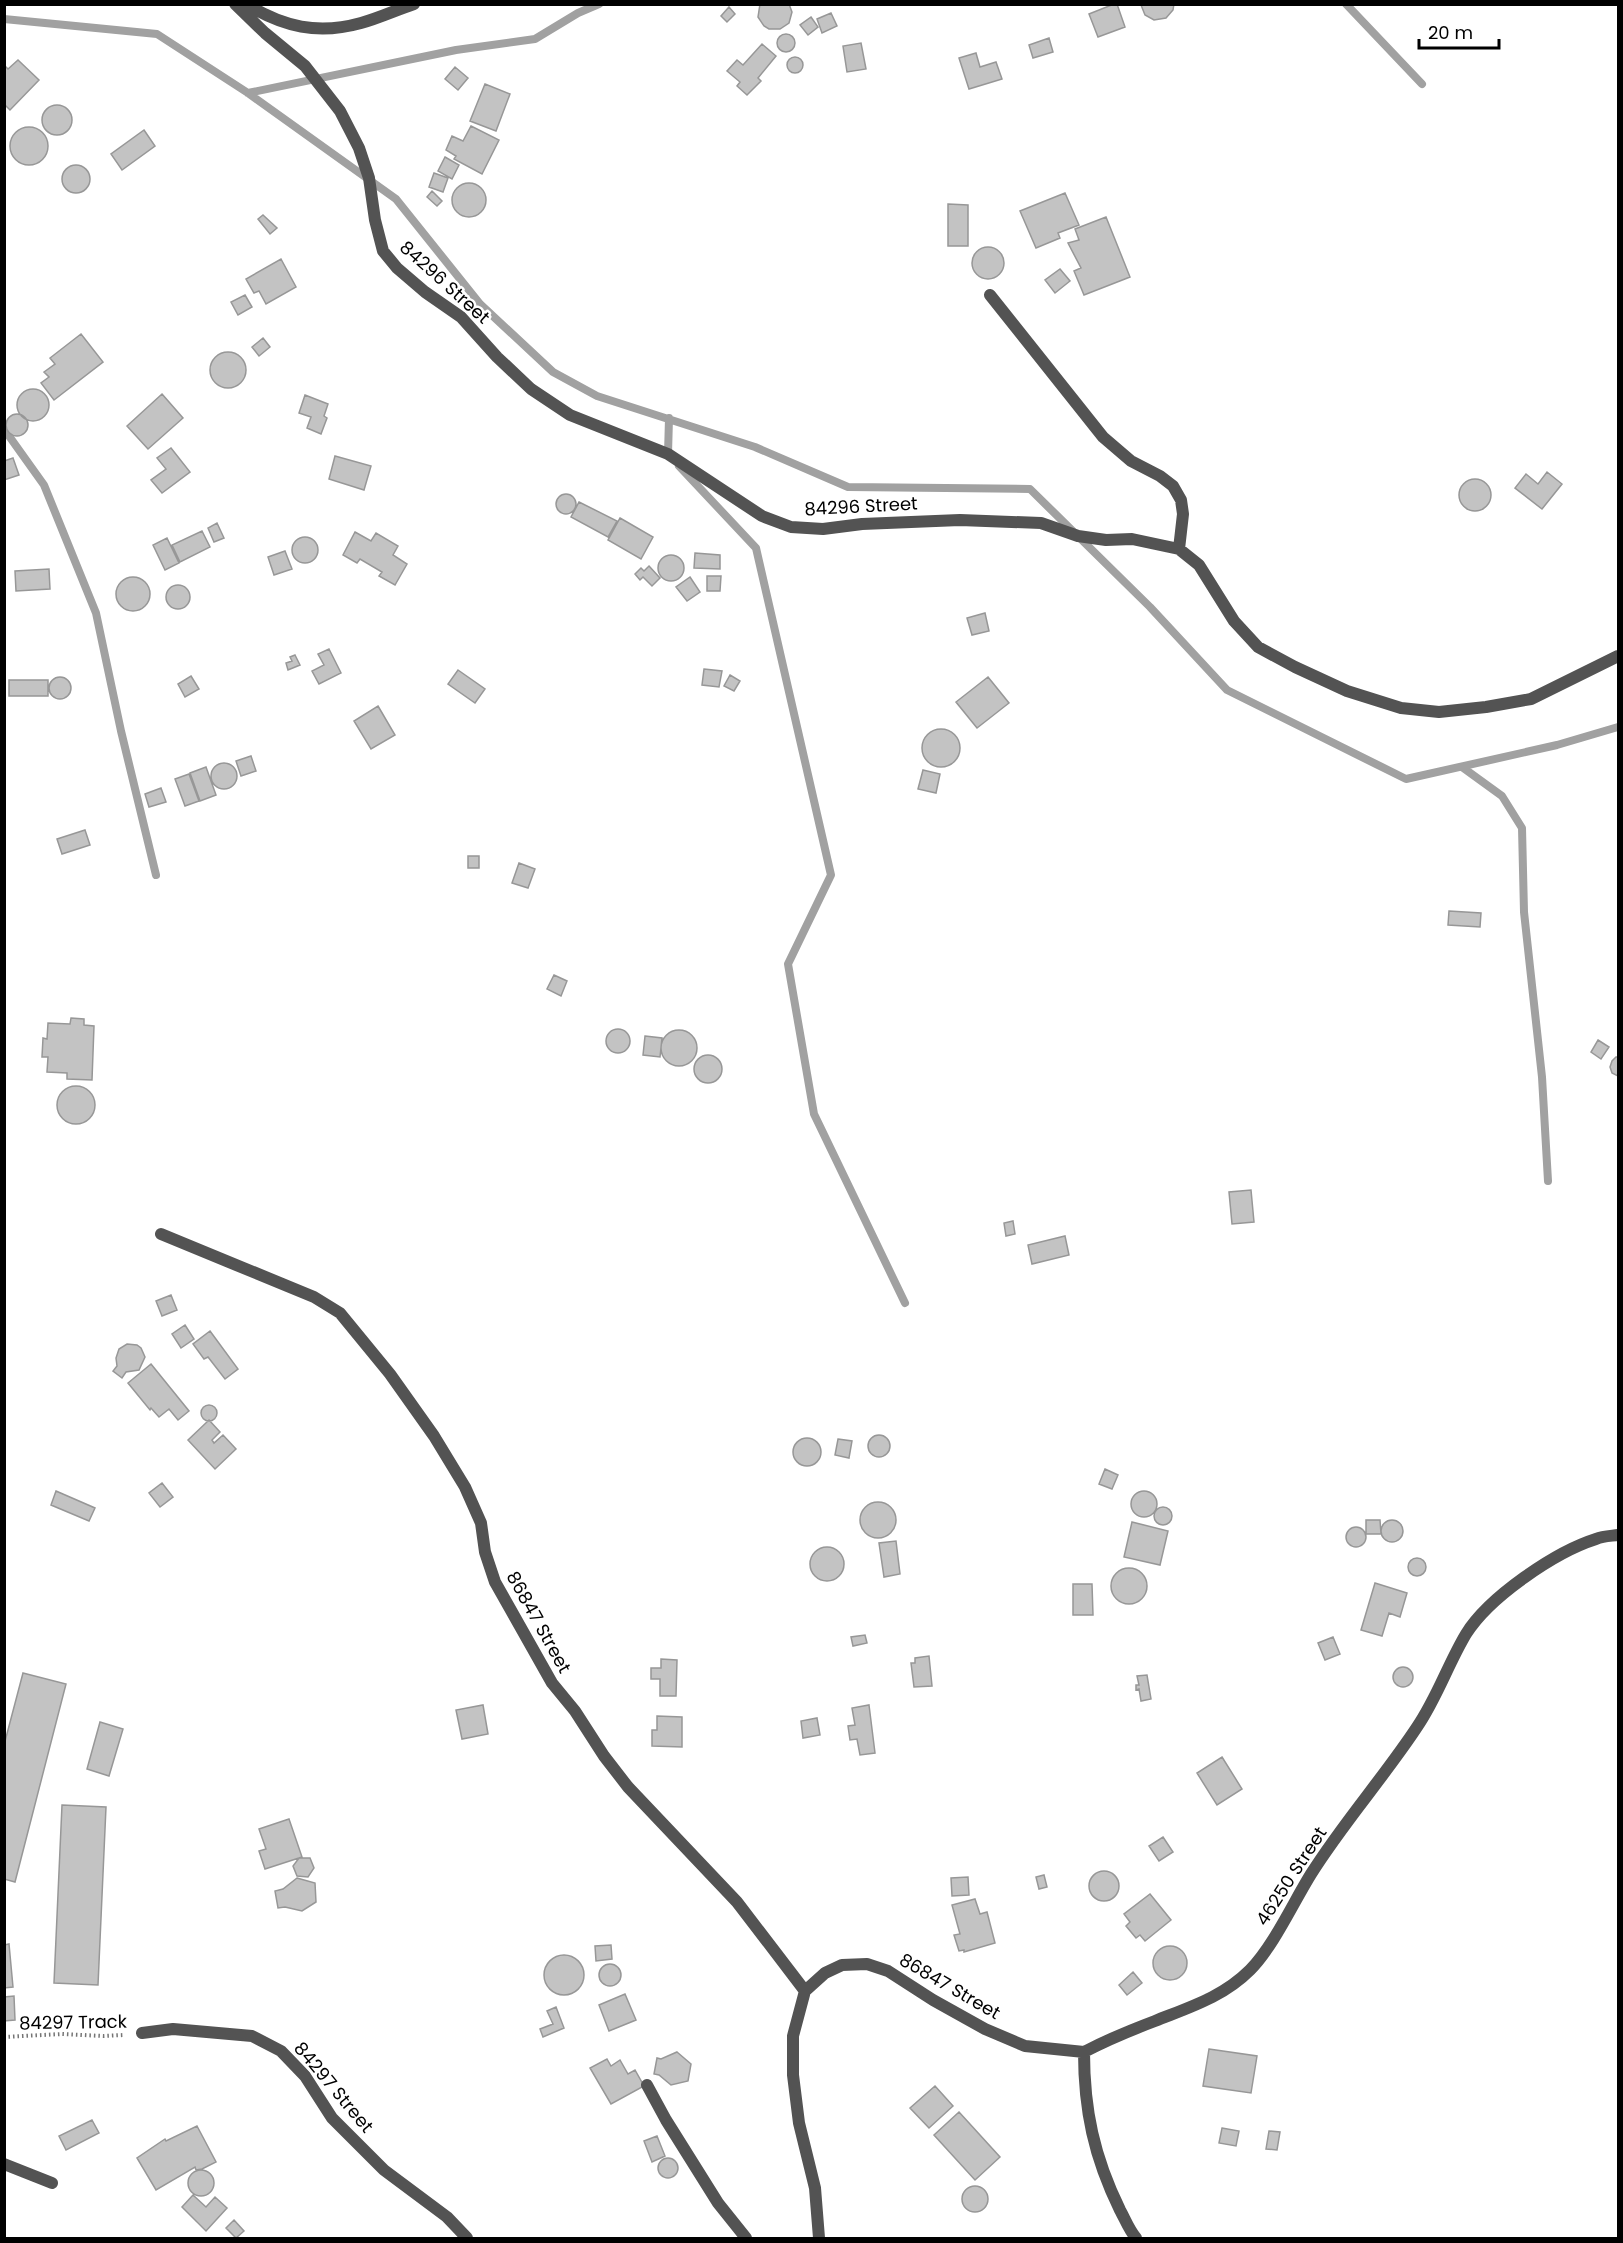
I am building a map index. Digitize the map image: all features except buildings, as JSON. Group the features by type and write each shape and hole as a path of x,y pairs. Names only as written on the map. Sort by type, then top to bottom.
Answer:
{"street":[{"name":"84296 Street","path":"235,4 265,33 305,66 340,111 359,148 369,178 375,220 383,251 397,268 425,292 461,317 497,357 531,389 570,415 668,454 762,516 791,527 823,529 873,523 960,520 1041,522 1078,536 1106,540 1132,539 1179,549"},
{"path":"246,4 262,14 308,30 358,24 414,4"},
{"path":"990,295 1103,438 1131,460 1173,486 1181,500 1183,514 1179,549 1199,566 1234,621 1258,647 1347,691 1401,708 1439,712 1531,699 1618,656"},
{"name":"86847 Street","path":"161,1234 314,1297 340,1313 363,1340 434,1436 465,1487 481,1523 484,1552 495,1582 552,1683 575,1711 604,1756 628,1787 737,1902 805,1991 825,1973 842,1965 867,1964 888,1971 933,2000 1025,2046 1084,2052"},
{"name":"46250 Street","path":"1084,2052 1117,2036 1204,2002 1225,1991 1251,1969 1318,1863 1418,1726 1479,1616 1497,1599 1547,1563 1576,1546 1599,1538 1618,1535"},
{"path":"805,1991 793,2036 793,2075 799,2123 815,2188 819,2238"},
{"name":"84297 Street","path":"142,2034 173,2029 252,2036 281,2050 306,2076 332,2118 384,2170 447,2217 467,2238"},
{"path":"1084,2052 1084,2083 1090,2130 1109,2187 1136,2238"},
{"path":"647,2085 718,2203 746,2238"},
{"path":"4,2164 52,2183"}],"path":[{"name":"84297 Track","path":"4,2037 142,2034"}],"waterway":[{"path":"248,93 456,50 535,39 578,13 599,4"},
{"path":"1346,4 1422,84"},
{"path":"4,19 157,34 248,93 396,199 480,304 553,372 597,396 755,447 848,487 1030,489 1150,607 1227,690 1406,779 1557,745 1618,727"},
{"path":"669,418 668,454 670,456"},
{"path":"4,429 44,485 96,613 121,731 156,875"},
{"path":"679,466 756,548 831,875 788,964 814,1114 905,1303"},
{"path":"1462,767 1502,796 1522,828 1524,912 1542,1077 1548,1181"}]}
